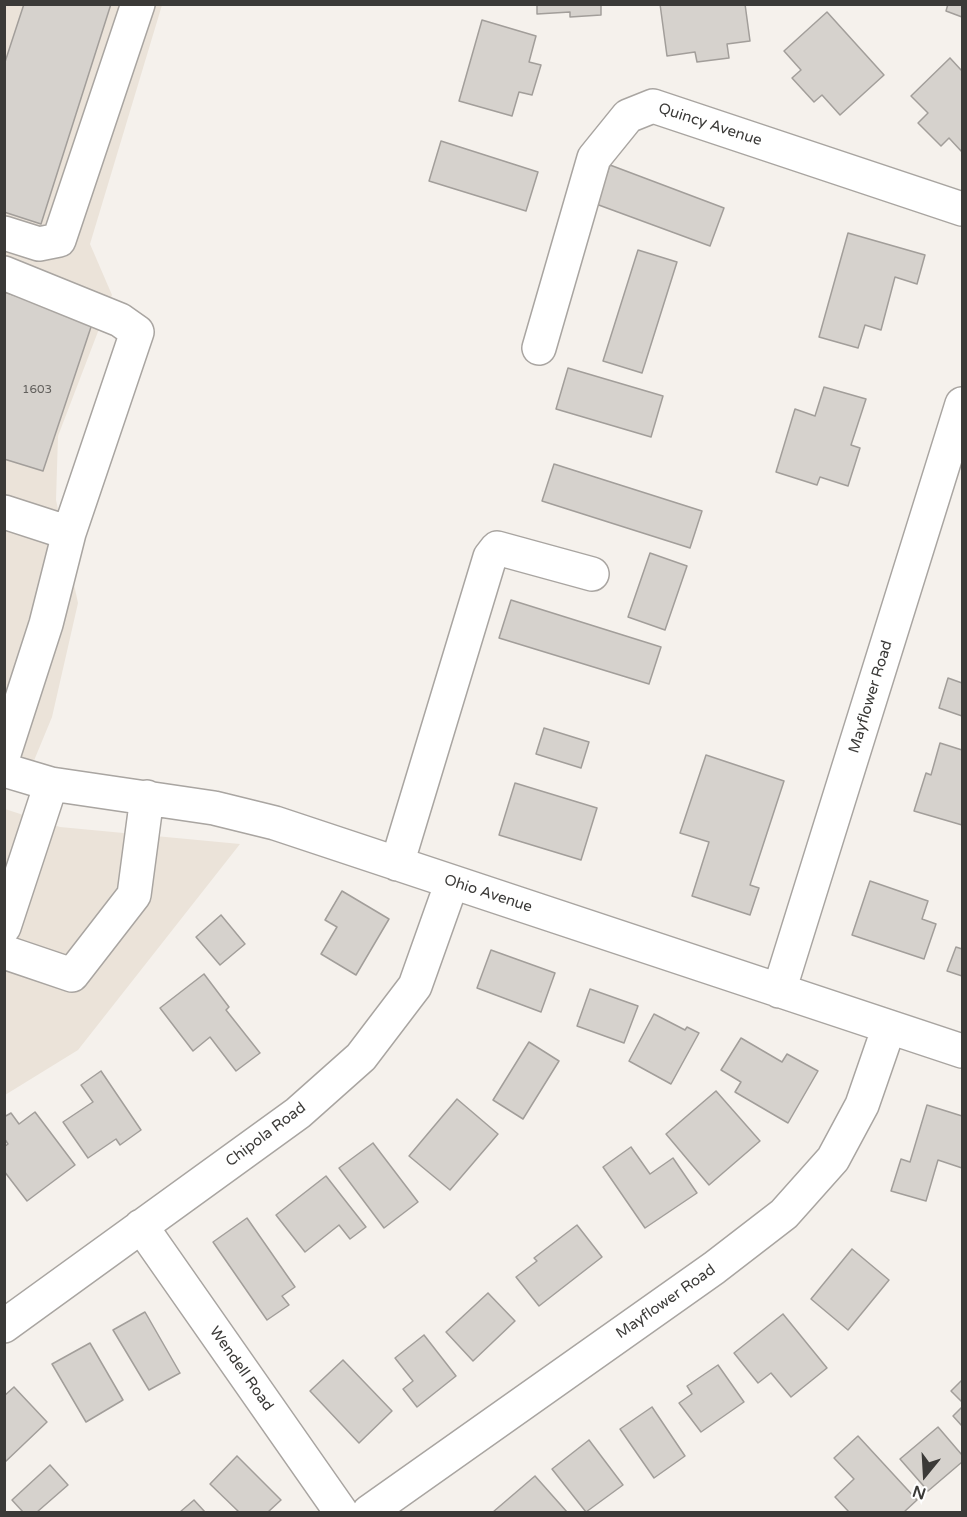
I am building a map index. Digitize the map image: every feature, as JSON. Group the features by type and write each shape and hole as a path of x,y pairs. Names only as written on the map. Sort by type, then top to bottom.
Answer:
{"street":[{"path":"4,233 39,244 59,240 138,4"},
{"name":"Quincy Avenue","path":"539,348 594,158 628,116 653,106 963,209"},
{"path":"4,273 120,320 137,332 69,533 46,624 4,754"},
{"name":"Mayflower Road","path":"779,991 963,404"},
{"path":"4,512 69,533"},
{"path":"398,864 490,557 497,548 592,574"},
{"name":"Ohio Avenue","path":"4,770 51,784 214,807 275,823 963,1051"},
{"path":"4,927 51,784"},
{"path":"4,952 72,975 134,895 147,797"},
{"name":"Chipola Road","path":"4,1326 298,1113 361,1057 415,986 452,882"},
{"name":"Mayflower Road","path":"369,1512 705,1275 784,1215 833,1159 862,1105 889,1027"},
{"name":"Wendell Road","path":"141,1226 341,1512"}],"shaded area":[{"path":"5,5 162,5 90,244 112,295 58,436 56,500 78,603 52,717 33,763 5,754"},
{"path":"5,809 60,827 240,844 78,1050 5,1095"}],"building":[{"path":"24,4 111,4 41,224 4,212 4,65"},
{"path":"537,4 601,4 601,15 570,17 570,12 537,14"},
{"path":"660,4 745,4 750,41 727,44 729,58 697,62 695,52 667,56"},
{"path":"948,4 962,4 962,17 946,11"},
{"path":"827,12 884,75 840,115 822,95 814,102 792,78 801,70 784,51"},
{"path":"482,20 536,36 529,62 541,65 532,95 519,92 512,116 459,101"},
{"path":"950,58 962,71 962,152 949,138 941,146 918,123 928,113 911,96"},
{"path":"441,141 538,172 526,211 429,181"},
{"path":"610,165 724,208 710,246 596,204"},
{"path":"848,233 925,255 917,284 895,277 881,330 865,325 858,348 819,337"},
{"path":"638,250 677,262 642,373 603,361"},
{"path":"4,292 93,321 43,471 4,459"},
{"path":"568,368 663,396 651,437 556,409"},
{"path":"824,387 866,399 851,445 860,448 848,486 820,477 817,485 776,472 795,409 815,416"},
{"path":"554,464 702,511 690,548 542,501"},
{"path":"650,553 687,566 665,630 628,617"},
{"path":"511,600 661,647 649,684 499,638"},
{"path":"948,678 962,683 962,716 939,708"},
{"path":"544,728 589,742 581,768 536,754"},
{"path":"940,743 962,750 962,825 914,811 926,773 931,775"},
{"path":"706,755 784,781 750,885 759,888 750,915 692,896 709,842 680,833"},
{"path":"515,783 597,808 581,860 499,835"},
{"path":"870,881 928,901 922,919 936,924 924,959 852,935"},
{"path":"342,891 389,919 356,975 321,954 337,927 325,920"},
{"path":"221,915 245,944 220,965 196,937"},
{"path":"956,947 962,949 962,976 947,971"},
{"path":"491,950 555,973 541,1012 477,988"},
{"path":"204,974 229,1007 226,1010 260,1053 236,1071 210,1037 193,1051 160,1008"},
{"path":"590,989 638,1006 624,1043 577,1026"},
{"path":"654,1014 685,1030 687,1027 699,1033 671,1084 629,1061"},
{"path":"741,1038 782,1062 787,1054 818,1071 788,1123 735,1092 741,1082 721,1070"},
{"path":"529,1042 559,1061 523,1119 493,1100"},
{"path":"101,1071 141,1130 120,1145 116,1139 88,1158 63,1122 93,1102 81,1085"},
{"path":"716,1091 760,1141 709,1185 666,1134"},
{"path":"457,1099 498,1134 450,1190 409,1156"},
{"path":"927,1105 962,1116 962,1168 938,1160 926,1201 891,1191 901,1159 910,1162"},
{"path":"35,1112 75,1165 27,1201 4,1171 4,1147 8,1144 4,1138 4,1117 11,1113 19,1124"},
{"path":"373,1143 418,1202 384,1228 339,1168"},
{"path":"631,1147 650,1174 673,1158 697,1193 645,1228 603,1167"},
{"path":"326,1176 366,1227 350,1239 339,1225 305,1252 276,1215"},
{"path":"247,1218 295,1287 282,1296 289,1305 267,1320 213,1242"},
{"path":"577,1225 602,1257 539,1306 516,1277 537,1261 534,1258"},
{"path":"852,1249 889,1280 848,1330 811,1299"},
{"path":"488,1293 515,1321 473,1361 446,1332"},
{"path":"145,1312 180,1373 149,1390 113,1330"},
{"path":"783,1314 827,1368 791,1397 771,1373 758,1383 734,1353"},
{"path":"424,1335 456,1376 417,1407 403,1389 413,1381 395,1358"},
{"path":"90,1343 123,1400 86,1422 52,1364"},
{"path":"343,1360 392,1411 359,1443 310,1391"},
{"path":"718,1365 744,1402 701,1432 679,1403 692,1394 687,1386"},
{"path":"962,1380 962,1402 951,1391"},
{"path":"14,1387 47,1422 4,1463 4,1396"},
{"path":"652,1407 685,1456 654,1478 620,1429"},
{"path":"962,1407 962,1426 953,1416"},
{"path":"938,1427 962,1455 962,1462 928,1491 900,1459"},
{"path":"858,1436 917,1500 904,1512 849,1512 835,1497 854,1479 834,1458"},
{"path":"589,1440 623,1485 586,1512 552,1469"},
{"path":"237,1456 281,1500 268,1512 239,1512 210,1484"},
{"path":"50,1465 68,1485 37,1512 23,1512 12,1500"},
{"path":"535,1476 567,1512 493,1512"},
{"path":"194,1500 205,1512 180,1512"}]}
